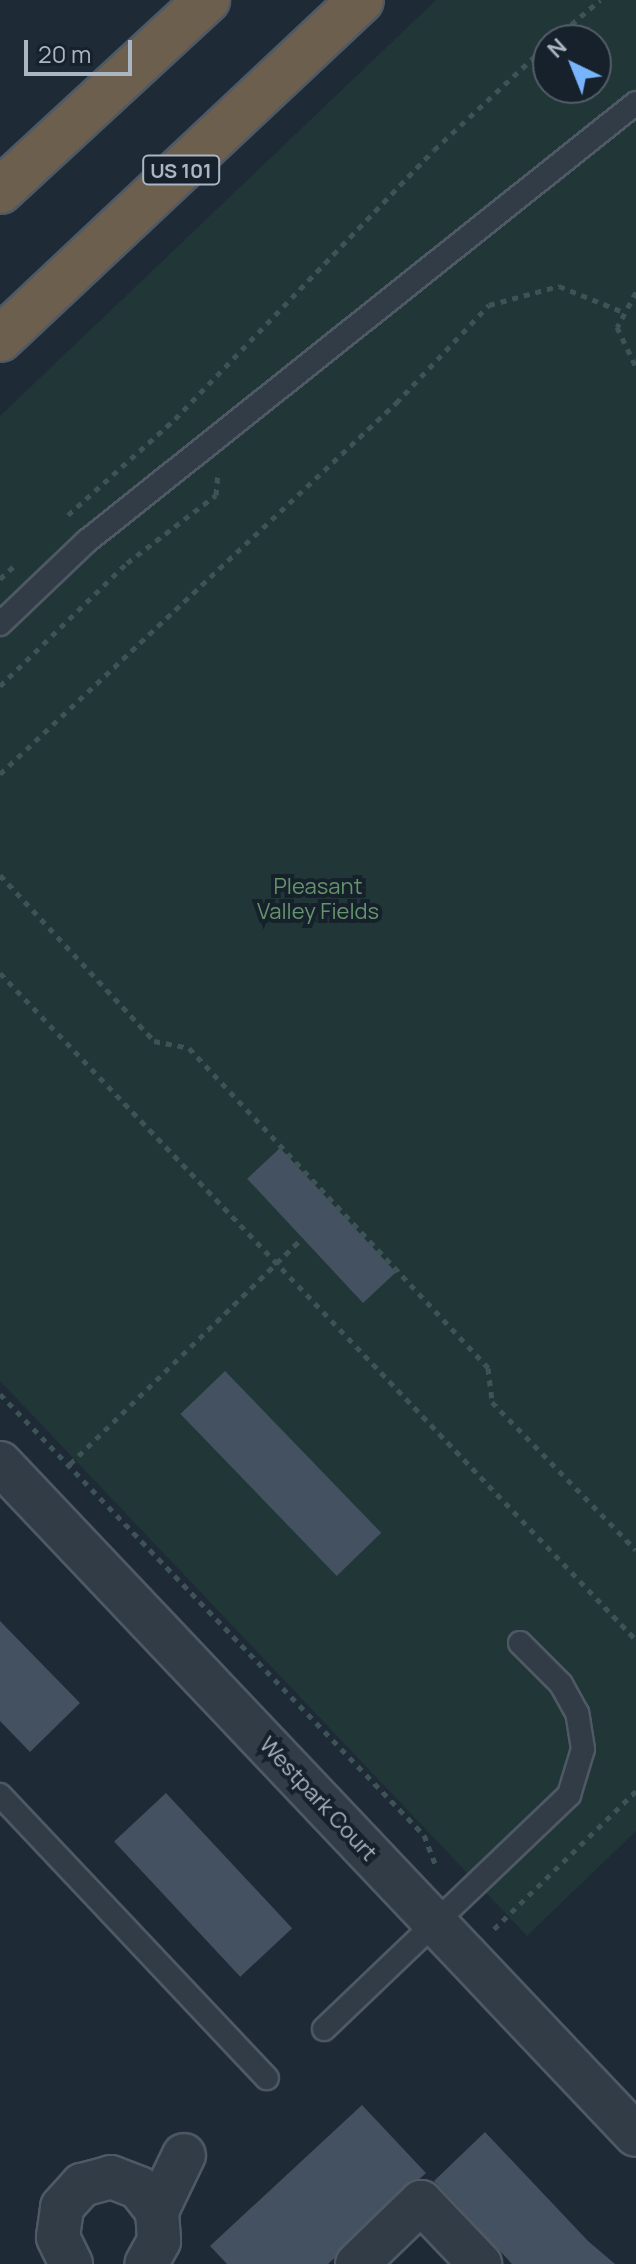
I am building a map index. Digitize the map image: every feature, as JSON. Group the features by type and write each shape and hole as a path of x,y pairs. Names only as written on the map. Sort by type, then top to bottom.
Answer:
{"highway":[{"path":"0,191 207,0"},
{"name":"US 101","path":"0,339 361,0"}],"street":[{"name":"Westpark Court","path":"0,1463 636,2135"},
{"path":"71,2264 57,2226 67,2198 101,2178 150,2235"},
{"path":"357,2264 421,2202 480,2264"}],"lane":[{"path":"0,624 98,532 636,103"},
{"path":"324,2029 437,1927 558,1810 578,1775 582,1738 572,1702 520,1643"},
{"path":"0,1795 267,2078"}],"path":[{"path":"572,24 600,0"},
{"path":"54,527 175,419 434,150 532,59"},
{"path":"0,774 396,403 489,305 559,286 621,311"},
{"path":"636,292 621,311 619,344 636,367"},
{"path":"0,686 127,563 216,495 218,471"},
{"path":"0,579 22,558"},
{"path":"0,875 154,1041 189,1048 488,1368 492,1402 636,1550"},
{"path":"0,973 277,1267 636,1640"},
{"path":"70,1464 277,1267 299,1241"},
{"path":"0,1394 424,1835 438,1877"},
{"path":"492,1933 636,1791"}],"green space":[{"name":"Pleasant Valley Fields","path":"436,0 636,0 636,1831 527,1936 0,1381 0,416"}],"building":[{"path":"280,1148 396,1272 363,1303 247,1179"},
{"path":"225,1371 381,1533 337,1576 180,1414"},
{"path":"0,1621 80,1703 30,1752 0,1721"},
{"path":"166,1793 292,1928 240,1977 114,1841"},
{"path":"362,2105 426,2173 328,2264 227,2264 210,2246"},
{"path":"485,2132 588,2241 615,2264 512,2264 434,2181"}]}
